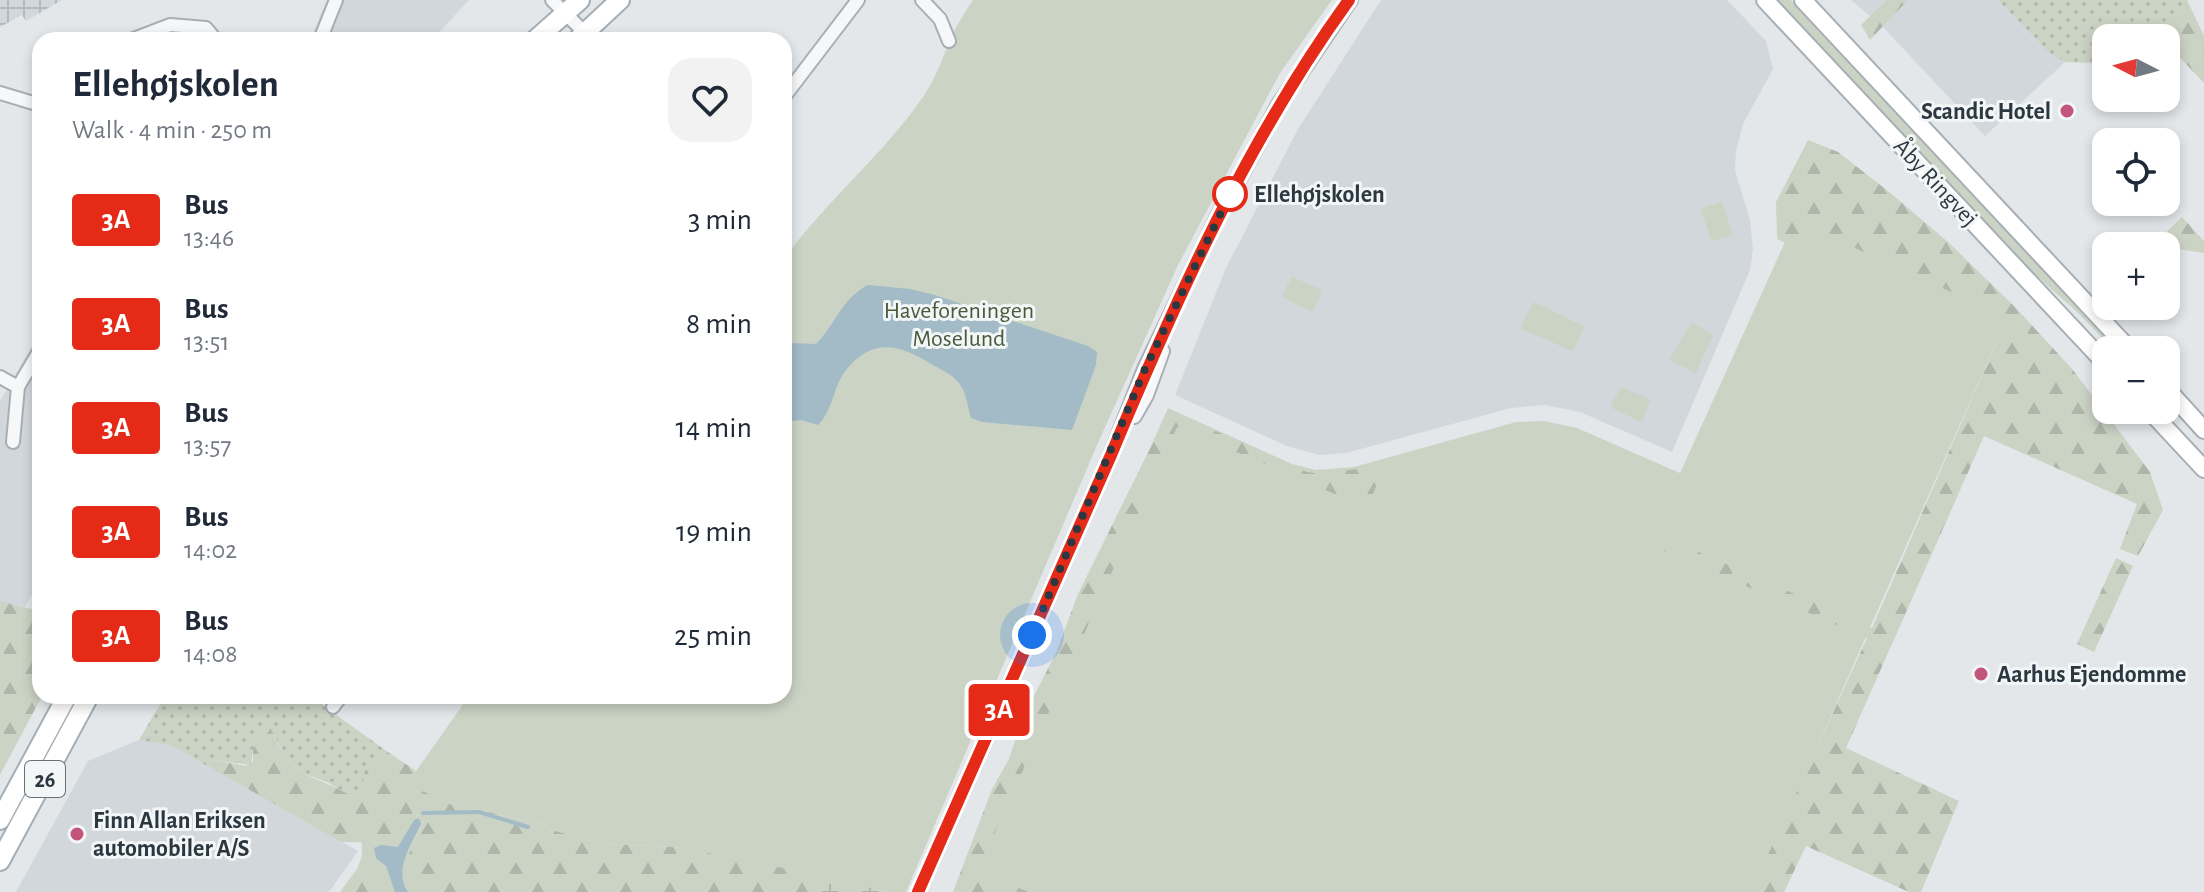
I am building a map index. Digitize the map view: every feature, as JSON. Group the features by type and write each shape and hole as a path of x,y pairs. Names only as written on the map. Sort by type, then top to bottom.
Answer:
{"main road":[{"path":"541,32 559,7 580,0"},
{"path":"591,32 620,0"},
{"name":"Åby Ringvej","path":"1765,0 2092,349"},
{"name":"Åby Ringvej","path":"1803,0 2117,336"},
{"path":"2180,403 2204,430"},
{"path":"2163,424 2203,464"},
{"name":"26","path":"0,820 63,704"},
{"name":"26","path":"0,861 85,704"}],"street":[{"path":"323,32 336,0"},
{"path":"792,87 858,0"},
{"path":"922,0 940,19 949,41"},
{"path":"918,892 1111,455 1146,395 1171,321 1218,217 1305,63 1350,0"},
{"path":"559,7 580,32"},
{"path":"152,32 170,25 206,28 209,32"},
{"path":"0,93 32,103"},
{"path":"13,442 18,387 32,363"},
{"path":"0,377 18,387"}],"shaded area":[{"path":"0,0 62,0 26,21 22,15 0,27"},
{"path":"327,0 469,0 439,32 313,32"},
{"name":"Ellehøjskolen","path":"1381,0 1727,0 1766,41 1773,69 1743,124 1736,151 1735,171 1750,220 1753,249 1750,270 1672,452 1580,412 1545,405 1511,408 1346,453 1319,455 1287,446 1175,395 1226,268 1298,129"},
{"path":"1851,0 1998,0 2049,52 2065,62 1985,136 1883,27"},
{"path":"32,346 32,595 25,607 0,601 0,401"},
{"path":"139,740 173,746 358,851 329,892 16,892 88,761"}],"green space":[{"name":"Haveforeningen Moselund","path":"973,0 1332,0 1280,73 1178,265 1098,443 906,892 888,892 679,847 603,844 548,829 548,825 450,804 407,784 463,704 792,704 792,248 907,119 938,70 953,33"},
{"path":"1777,0 1791,0 2106,336 2100,336 2020,261"},
{"path":"1887,0 1908,0 1870,40 1861,25"},
{"path":"1998,0 2187,0 2204,36 2204,83 2180,58 2180,24 2092,24 2092,63 2065,62 2049,52"},
{"path":"1998,0 2188,1 2162,24 2092,24 2092,63 2065,62 2049,52"},
{"path":"1808,140 1838,152 1888,191 1948,242 2016,308 2073,370 2092,395 2092,424 2114,424 2150,472 2163,510 2138,556 2120,549 2137,504 1984,436 1846,748 1959,801 1921,892 1909,892 1806,846 1784,892 1751,892 1867,638 1664,551 1669,539 1872,628 2003,327 1997,313 1809,227 1795,247 1777,239 1776,202"},
{"path":"1720,202 1732,233 1712,241 1701,211"},
{"path":"2182,217 2204,241 2204,253 2180,249 2180,232 2166,232"},
{"path":"1795,220 1997,313 2003,327 1753,892 1003,892 960,876 1168,408 1292,464 1316,470 1354,467 1516,422 1544,421 1577,428 1680,473"},
{"path":"1292,277 1320,289 1322,293 1311,311 1282,295"},
{"path":"1534,302 1585,327 1572,351 1522,329 1521,325"},
{"path":"1692,322 1713,335 1696,373 1669,360"},
{"path":"1621,387 1649,399 1643,420 1612,408"},
{"path":"1169,410 1307,472 1321,474 1362,468 1377,479 1375,490 1363,506 1177,427 978,870 1028,892 953,892 992,789 1009,759 1022,719 1056,653 1078,594"},
{"path":"2116,558 2133,566 2094,652 2077,644"},
{"path":"0,601 32,609 32,704 38,704 0,775"},
{"path":"160,704 321,704 388,752 365,770 361,795 346,793 303,773 287,760 268,723 263,724 253,749 251,765 214,760 209,761 211,768 173,746 139,740"},
{"path":"263,723 268,723 292,764 346,793 365,770 388,752 416,771 408,784 450,804 548,825 548,829 603,844 679,847 822,876 814,892 412,892 406,864 424,821 417,814 396,843 341,842 211,768 209,761 214,760 246,766 253,762 253,749"},
{"path":"416,814 424,820 407,864 412,892 382,892 383,887 369,868 357,869 362,856 362,842 396,843"},
{"path":"369,867 383,887 382,892 340,892 357,869"},
{"path":"822,876 888,892 814,892"}],"water":[{"path":"868,285 935,295 1088,346 1097,352 1096,365 1072,430 982,422 971,418 964,391 954,378 910,353 888,347 866,352 846,370 827,413 818,425 792,421 792,343 816,344 859,290"},
{"path":"419,818 421,824 403,866 402,875 408,892 395,892 386,866 376,858 374,848 381,845 398,847 414,820"}],"waterway":[{"path":"423,813 479,812 528,827"}],"bus line":[{"name":"3A","path":"918,892 1111,455 1145,369 1171,321 1218,217 1280,103 1349,0"}],"place":[{"name":"Scandic Hotel","path":"2067,111"},
{"name":"Ellehøjskolen","path":"1230,194"},
{"name":"Aarhus Ejendomme","path":"1981,674"},
{"name":"Finn Allan Eriksen automobiler A/S","path":"77,834"}],"route":[{"path":"1032,635 1145,369 1171,321 1230,194"}]}
